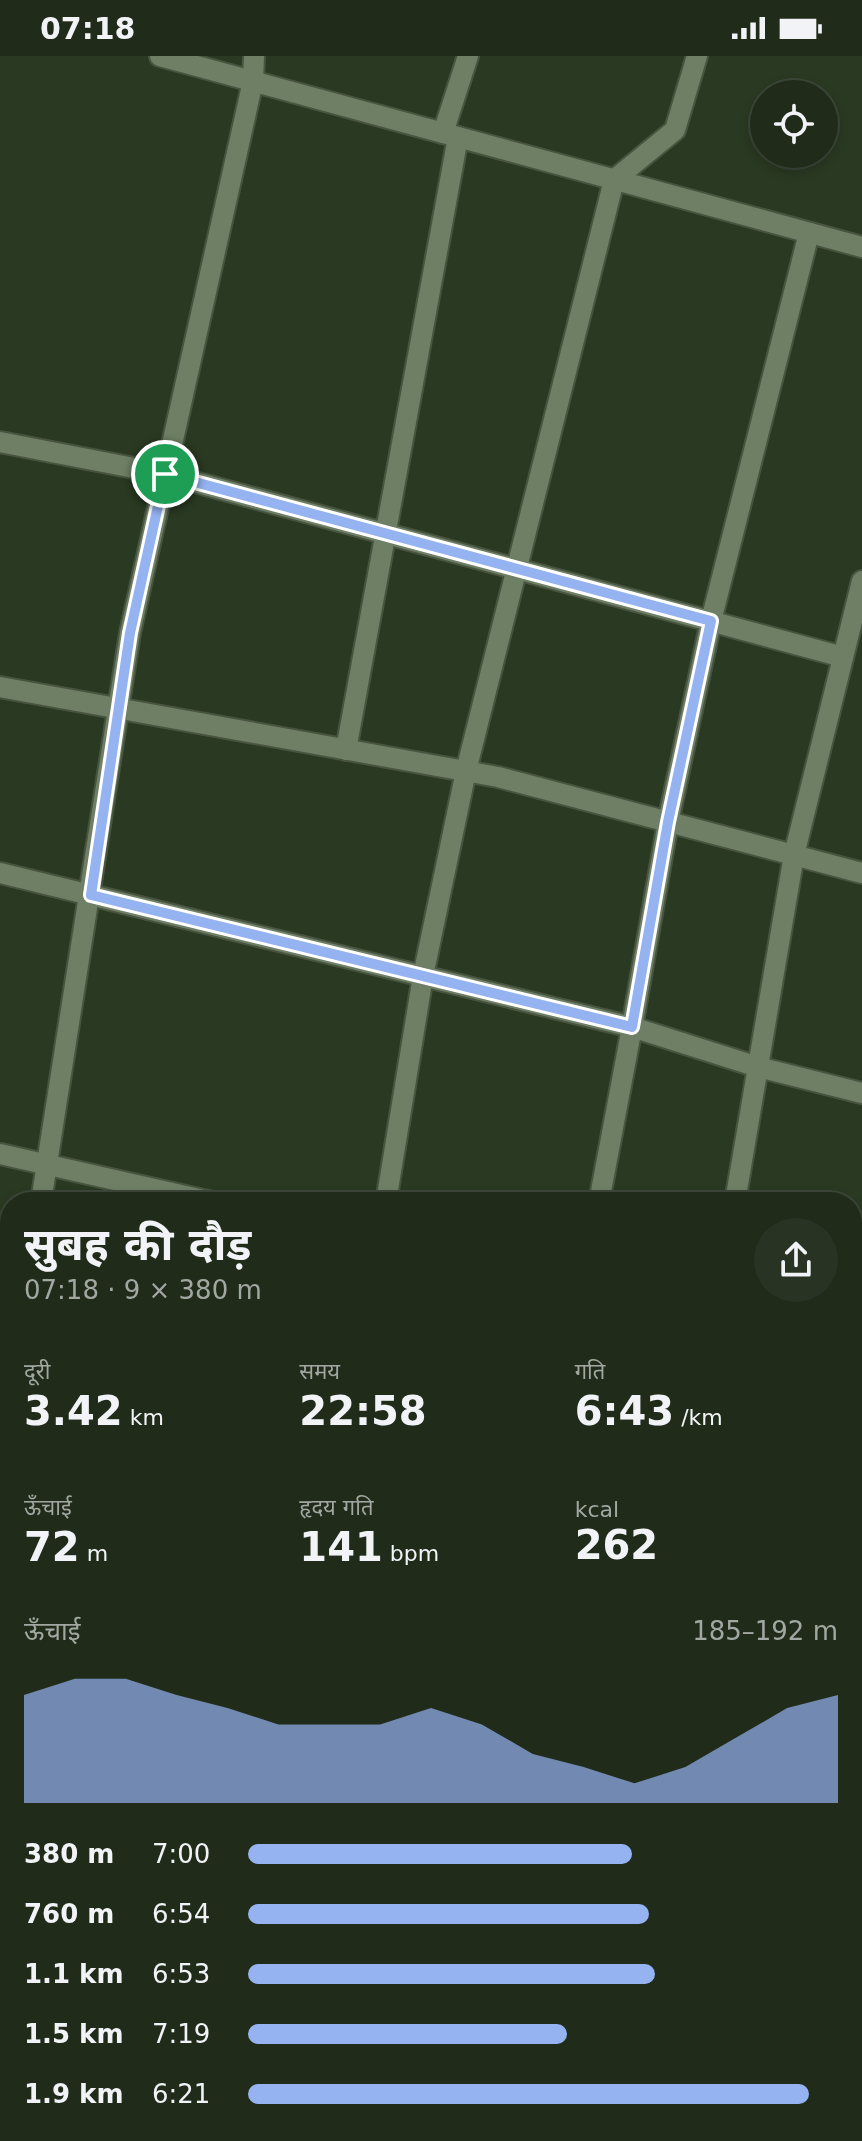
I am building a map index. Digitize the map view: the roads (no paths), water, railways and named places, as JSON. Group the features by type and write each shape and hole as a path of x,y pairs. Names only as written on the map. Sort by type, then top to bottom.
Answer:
{"street":[{"path":"160,56 862,247"},
{"path":"43,1192 121,709 130,633 253,81 254,56"},
{"path":"346,750 388,534 451,135 468,56"},
{"path":"388,1192 423,976 466,771 614,180 675,130 697,56"},
{"path":"601,1192 668,822 711,621 809,233"},
{"path":"0,442 165,474 843,657"},
{"path":"737,1192 794,855 862,581"},
{"path":"0,687 466,771 862,873"},
{"path":"0,873 632,1027 758,1067 862,1093"},
{"path":"0,1154 169,1192"}]}
